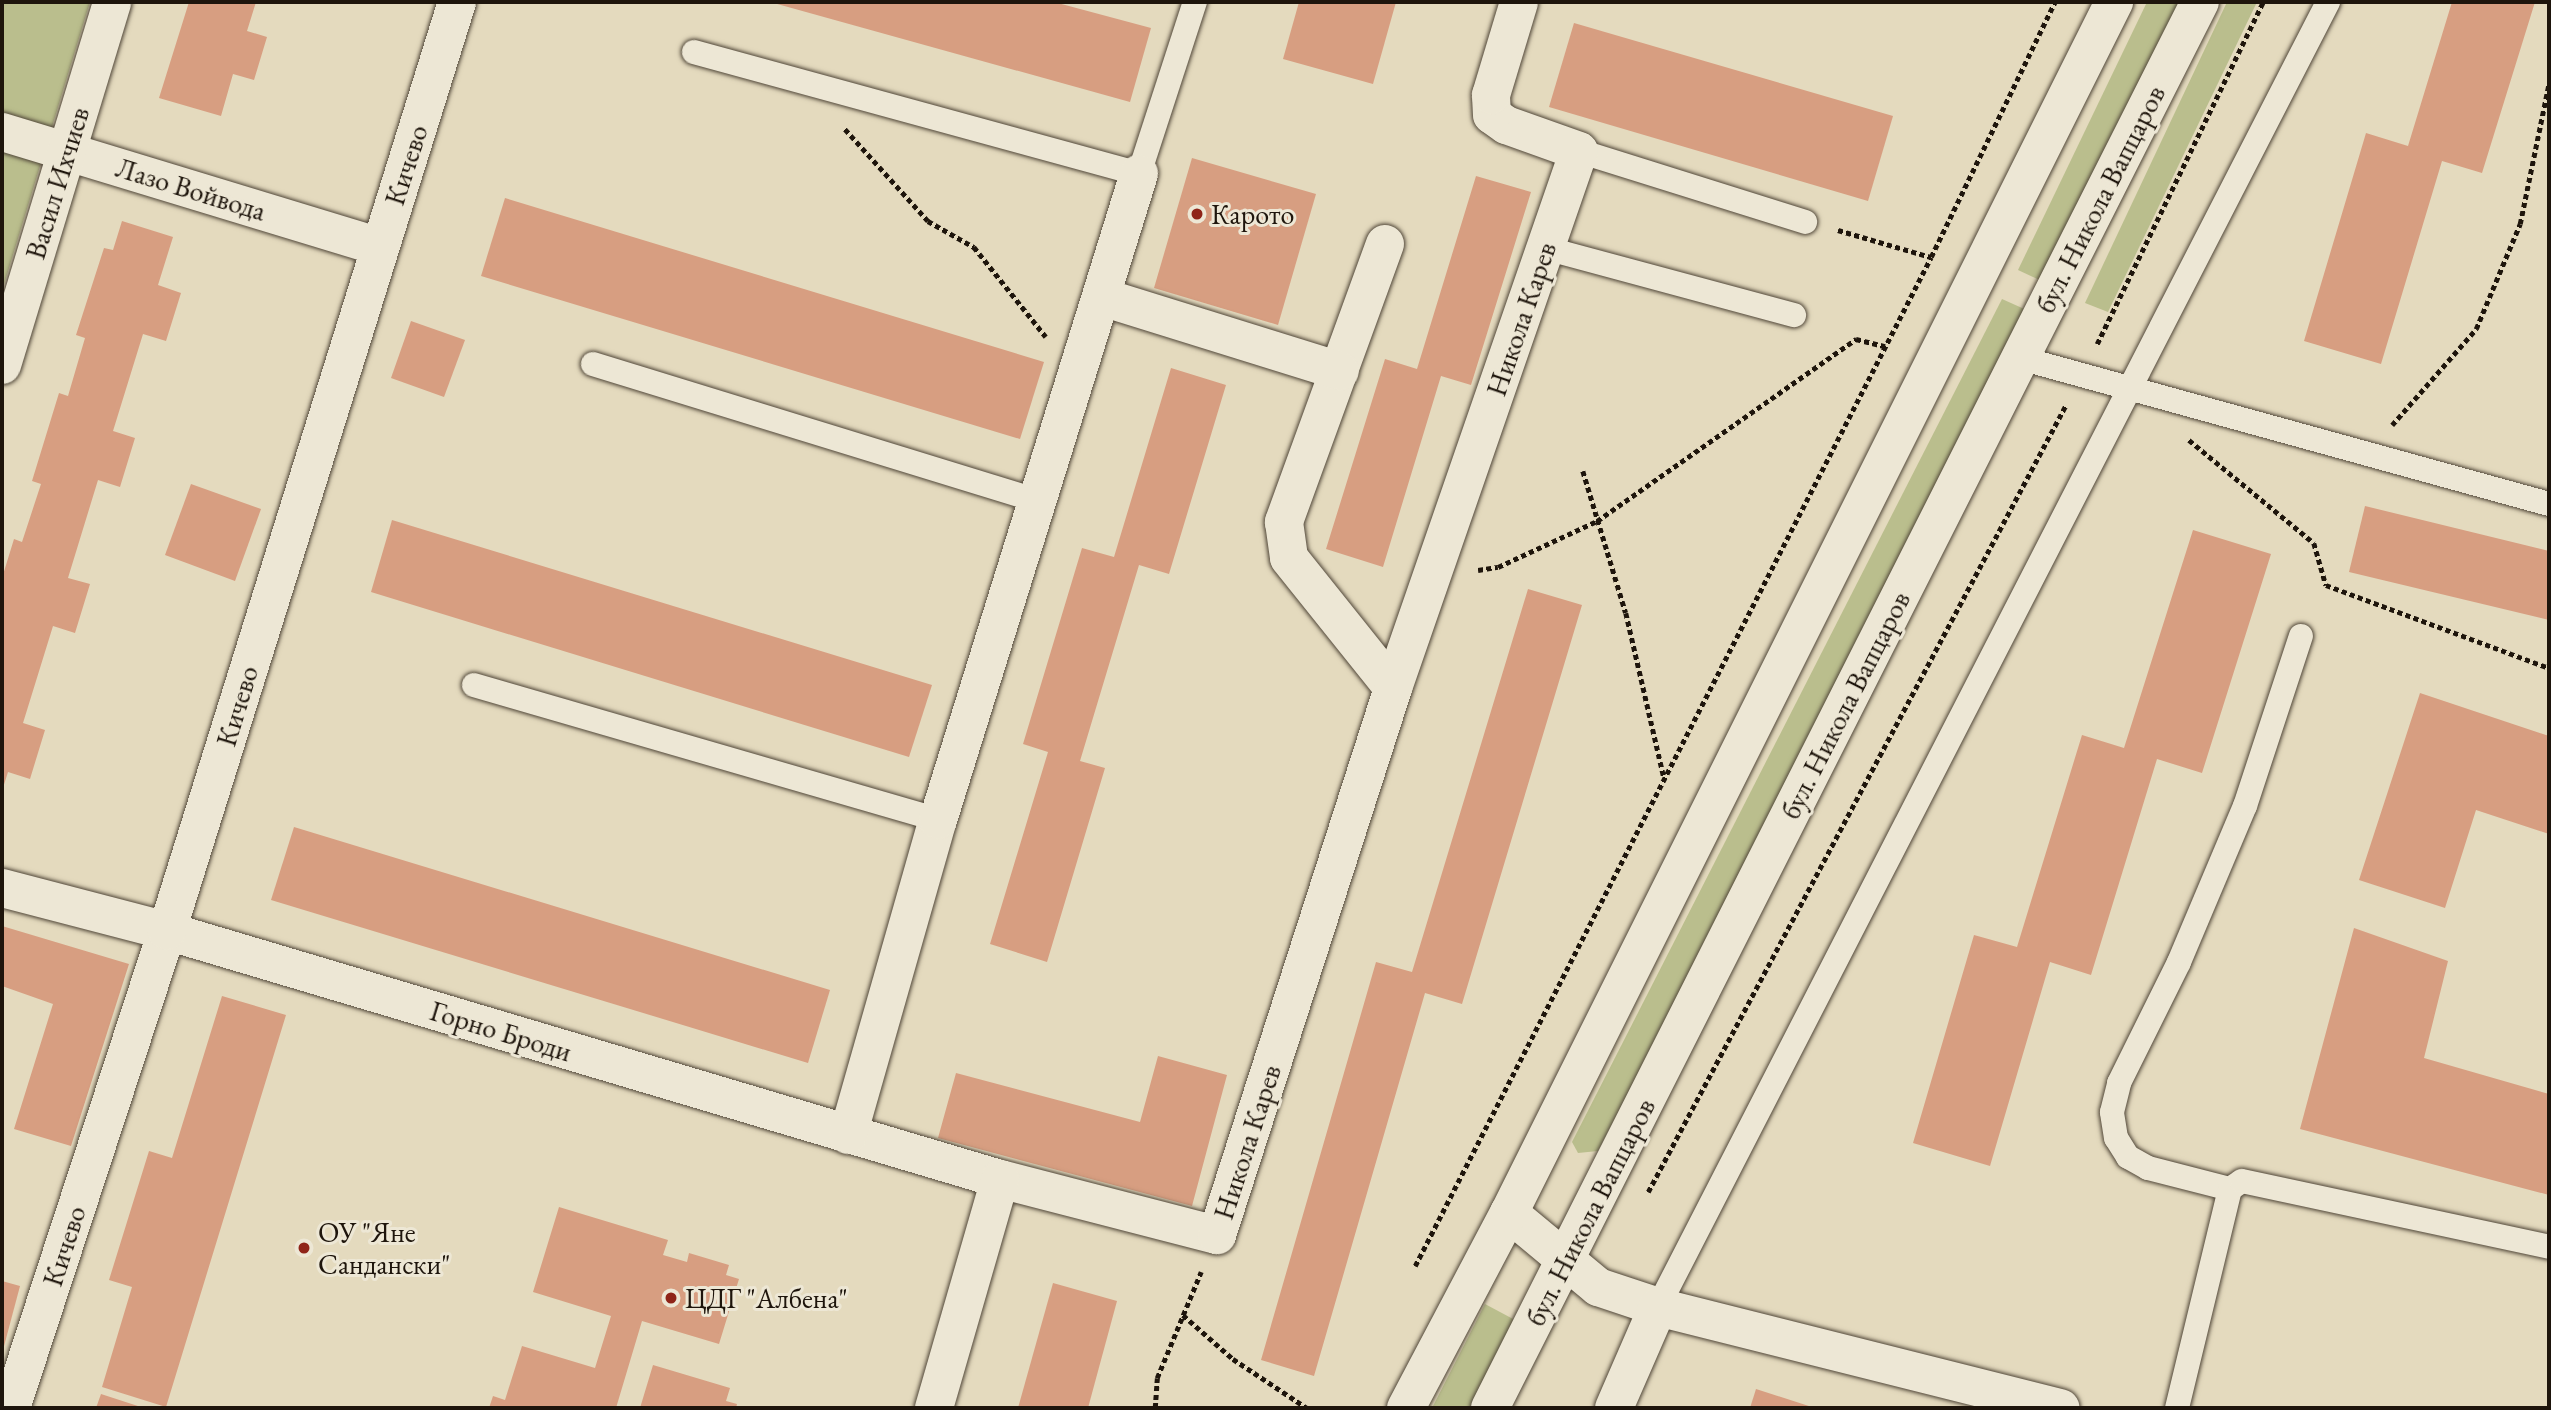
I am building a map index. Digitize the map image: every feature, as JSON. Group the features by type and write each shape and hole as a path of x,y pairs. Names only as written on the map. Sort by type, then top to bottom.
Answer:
{"street":[{"name":"Васил Ихчиев","path":"2,365 112,2"},
{"name":"Кичево","path":"11,1408 167,931 457,2"},
{"path":"1519,2 1490,95 1492,115 1506,125 1579,151"},
{"path":"1406,1408 1510,1213 2114,2"},
{"name":"бул. Никола Вапцаров","path":"1490,1408 2200,2"},
{"name":"Лазо Войвода","path":"2,132 380,247"},
{"name":"Никола Карев","path":"1000,1179 1217,1235 1393,688 1579,151"},
{"path":"848,1135 938,820 1139,174"},
{"path":"1385,244 1284,522 1289,558 1393,688"},
{"path":"1102,297 1340,370"},
{"name":"Горно Броди","path":"2,888 167,931 1000,1179"},
{"path":"934,1408 1000,1179"},
{"path":"1510,1213 1598,1287 1658,1307 2061,1408"},
{"path":"1614,1408 1658,1307"}],"lane":[{"path":"694,52 1139,174 1195,2"},
{"path":"1658,1307 2328,2"},
{"path":"1579,151 1805,222"},
{"path":"1545,248 1794,315"},
{"path":"2020,358 2128,391 2549,503"},
{"path":"593,364 1038,501"},
{"path":"2231,1189 2148,1168 2128,1157 2116,1138 2112,1112 2119,1083 2179,962 2245,806 2301,636"},
{"path":"474,685 938,820"},
{"path":"2177,1408 2231,1189 2242,1181 2257,1181 2549,1247"}],"path":[{"path":"1415,1266 1931,257 2054,2"},
{"path":"1644,1201 2080,377 2263,2"},
{"path":"802,82 928,221 974,247 1077,376"},
{"path":"2366,454 2476,329 2520,224 2549,83"},
{"path":"1805,222 1905,246 1931,257"},
{"path":"1432,575 1498,567 1597,521 1856,339 1885,346"},
{"path":"2180,433 2314,543 2326,585 2549,668"},
{"path":"1583,471 1626,613 1665,778"},
{"path":"1155,1408 1157,1378 1217,1235"},
{"path":"1183,1315 1233,1359 1307,1408"}],"green space":[{"path":"2,2 90,2 2,291"},
{"path":"2147,2 2181,2 2044,282 2018,270"},
{"path":"2227,2 2257,2 2108,312 2085,303"},
{"path":"2002,299 2031,312 1598,1151 1578,1153 1572,1142"},
{"path":"1485,1304 1515,1320 1469,1408 1432,1408"}],"building":[{"path":"189,2 256,2 247,31 267,37 254,80 233,74 221,116 159,98"},
{"path":"770,2 1054,2 1151,28 1130,102"},
{"path":"1299,2 1396,2 1373,84 1283,59"},
{"path":"2452,2 2535,2 2482,173 2442,161 2381,364 2304,341 2366,133 2408,146"},
{"path":"1574,23 1893,116 1868,201 1549,107"},
{"path":"1192,158 1316,194 1278,325 1154,288"},
{"path":"1476,176 1531,192 1471,385 1441,376 1383,567 1326,549 1385,359 1417,369"},
{"path":"505,198 1044,362 1020,439 481,276"},
{"path":"122,221 173,237 158,285 181,293 166,341 143,334 113,431 135,438 120,487 98,480 68,578 90,584 75,633 53,626 23,723 45,730 30,779 8,772 2,791 2,578 14,539 22,542 41,484 32,481 59,393 68,396 85,338 76,335 104,248 113,250"},
{"path":"411,321 465,340 444,397 391,378"},
{"path":"1171,368 1226,385 1169,574 1139,565 1080,761 1105,768 1047,962 990,944 1048,752 1023,744 1082,548 1114,557"},
{"path":"191,484 261,509 235,581 165,555"},
{"path":"2365,506 2549,551 2549,620 2349,572"},
{"path":"392,520 932,685 909,757 371,592"},
{"path":"2193,530 2271,554 2202,773 2157,759 2091,975 2050,962 1990,1166 1913,1143 1974,935 2017,947 2082,735 2124,748"},
{"path":"1528,589 1582,605 1462,1004 1425,993 1314,1376 1261,1360 1376,962 1412,972"},
{"path":"2420,693 2549,736 2549,834 2476,810 2445,908 2359,880"},
{"path":"294,827 830,990 808,1063 271,900"},
{"path":"2,926 129,964 71,1146 14,1129 53,1004 2,986"},
{"path":"2354,928 2448,961 2424,1058 2549,1094 2549,1195 2300,1129"},
{"path":"222,996 286,1015 166,1407 102,1387 132,1287 109,1280 149,1151 172,1158"},
{"path":"1158,1056 1227,1075 1192,1206 938,1138 956,1073 1140,1122"},
{"path":"559,1207 668,1240 663,1255 687,1262 689,1253 729,1265 726,1275 739,1279 719,1344 642,1321 616,1408 489,1408 493,1396 505,1400 522,1346 595,1368 611,1316 533,1292"},
{"path":"2,1281 20,1286 3,1350 2,1350"},
{"path":"1053,1283 1117,1301 1088,1408 1018,1408"},
{"path":"653,1365 730,1388 726,1401 737,1404 736,1408 640,1408"},
{"path":"1756,1389 1815,1408 1750,1408"},
{"path":"101,1394 144,1408 96,1408"}],"place":[{"name":"Карото","path":"1197,214"},
{"name":"ОУ \"Яне Сандански\"","path":"304,1248"},
{"name":"ЦДГ \"Албена\"","path":"671,1298"}]}
